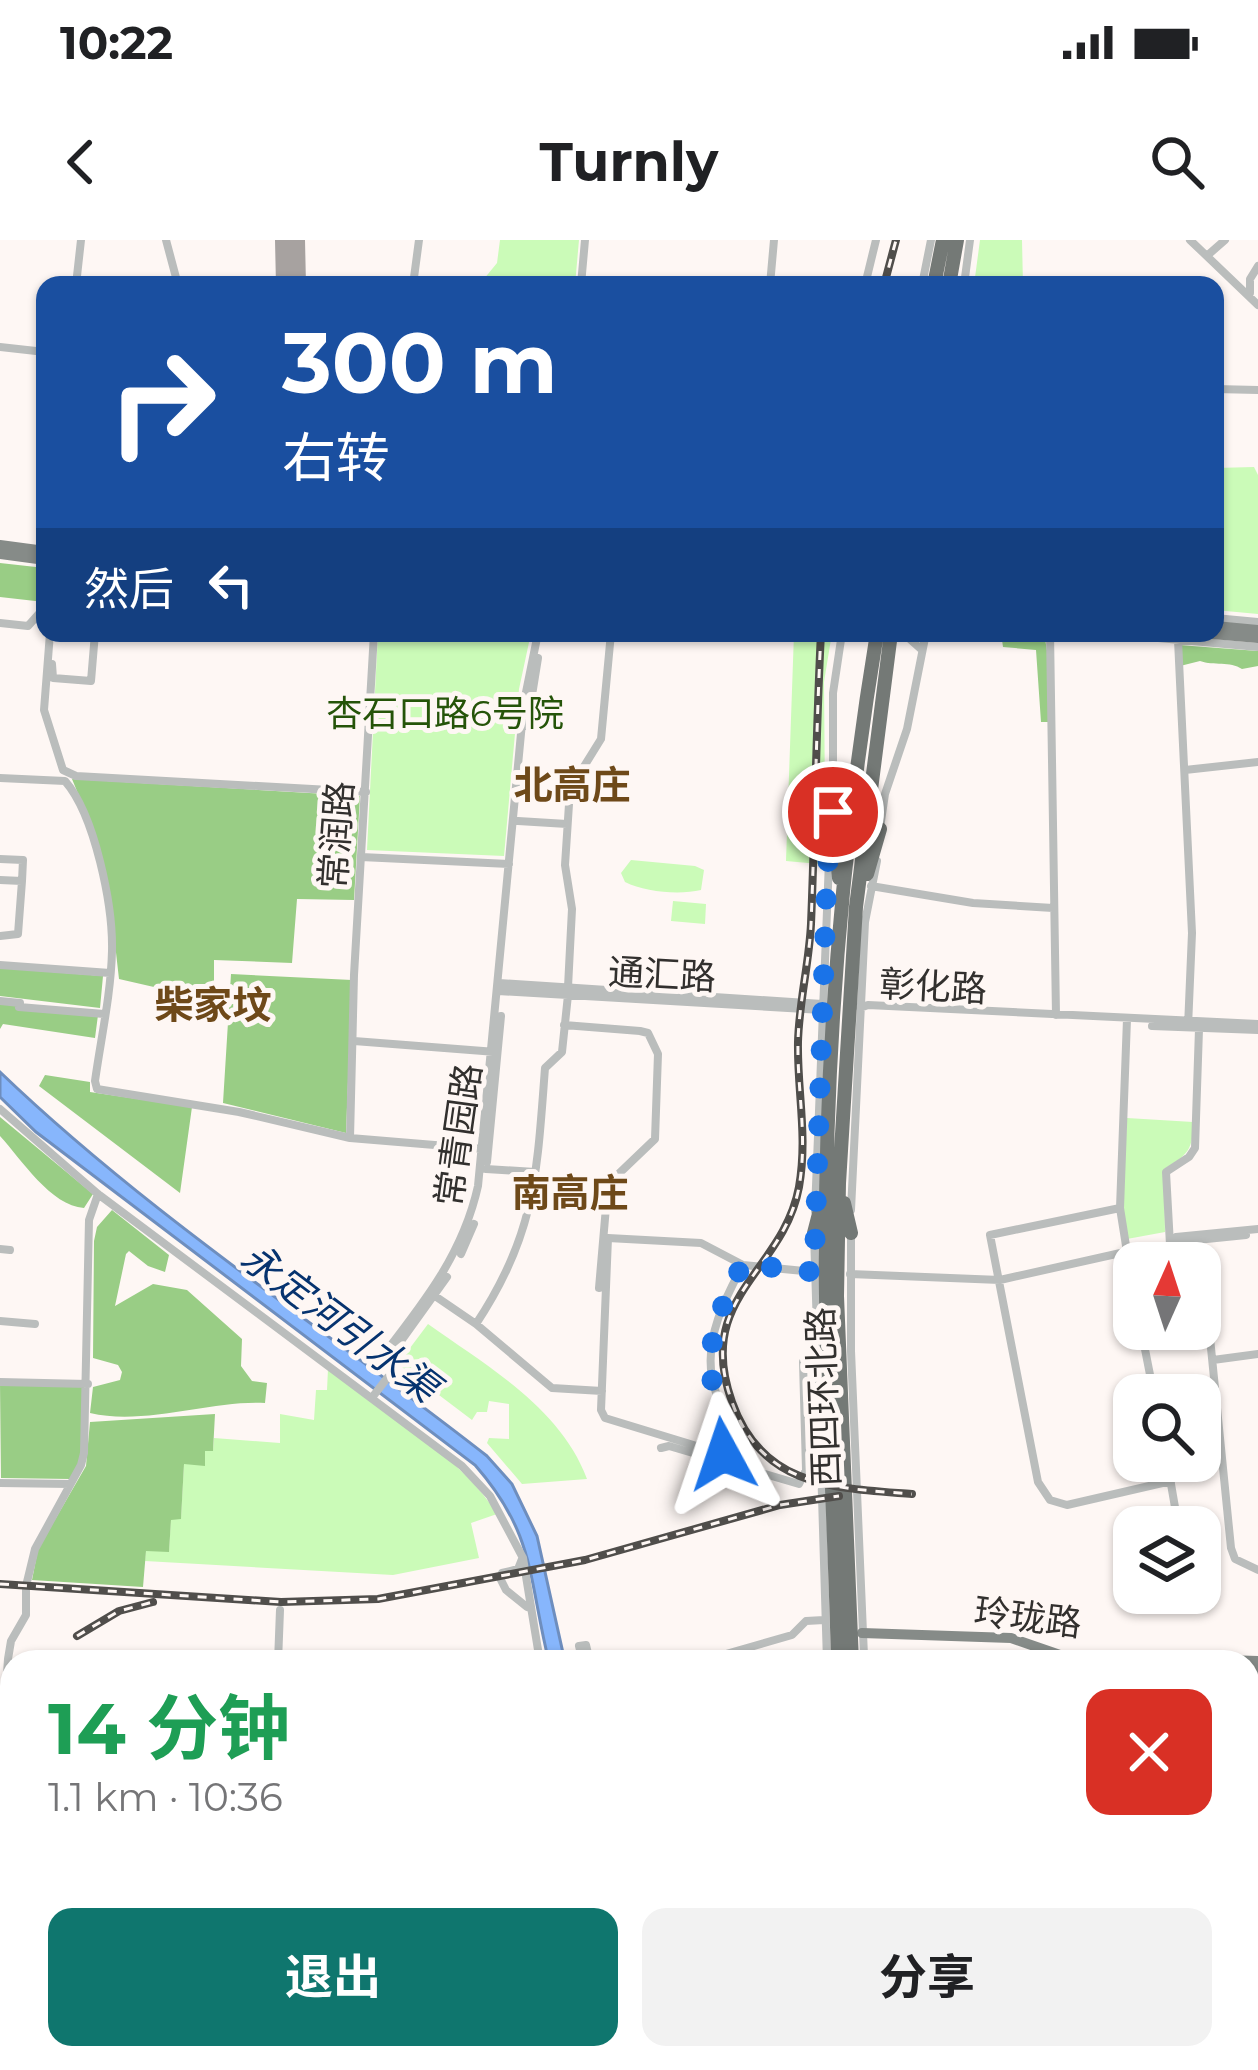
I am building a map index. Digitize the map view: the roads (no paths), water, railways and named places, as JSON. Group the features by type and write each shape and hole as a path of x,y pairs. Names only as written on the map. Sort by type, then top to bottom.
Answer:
{"highway":[{"path":"936,276 943,240"},
{"path":"951,276 957,240"},
{"name":"西四环北路","path":"838,1650 826,1295 849,907 877,642"},
{"name":"西四环北路","path":"874,696 889,642"},
{"path":"833,812 849,907"},
{"path":"849,907 880,829"},
{"path":"814,1233 833,1183"},
{"path":"833,1183 850,1233"},
{"name":"西四环北路","path":"833,1183 859,1650"}],"main road":[{"path":"0,550 36,554"},
{"path":"1224,625 1258,635"},
{"path":"1224,634 1258,635"},
{"name":"玲珑路","path":"862,1633 1011,1638 1046,1650"},
{"path":"893,1650 891,1640 933,1638"}],"street":[{"path":"77,276 81,240"},
{"path":"166,240 176,276"},
{"path":"414,276 419,240"},
{"path":"584,276 587,240"},
{"path":"771,276 774,240"},
{"path":"867,276 876,240"},
{"path":"924,276 931,240"},
{"path":"965,276 970,240"},
{"path":"1193,240 1255,300"},
{"path":"1193,240 1255,300"},
{"path":"1210,254 1225,240"},
{"path":"1255,300 1250,279 1258,266"},
{"path":"0,347 36,351"},
{"path":"1224,389 1258,390"},
{"path":"0,623 28,626 36,617"},
{"path":"1224,637 1258,635"},
{"path":"51,642 44,710 63,770 92,836 112,946 94,1081 97,1089 239,1112 350,1138 483,1149"},
{"path":"49,675 91,681 94,642"},
{"name":"常润路","path":"350,1138 374,642"},
{"name":"常青园路","path":"501,987 524,702 538,642"},
{"name":"常青园路","path":"495,1052 474,1208 460,1245 427,1299 381,1358 386,1362 470,1238 486,1169 527,720 539,642"},
{"path":"476,1324 496,1294 525,1231 536,1185 545,1068 562,1052 568,991 572,909 565,865 570,789 601,739 610,642"},
{"name":"西四环北路","path":"826,1650 814,1233 833,812 833,693 843,642"},
{"path":"917,642 922,650"},
{"name":"西四环北路","path":"861,1650 850,1274 860,1008 885,794 907,729 924,642"},
{"path":"1050,642 1056,1017"},
{"path":"1169,1242 1166,1172 1190,1157 1195,1148 1192,932 1178,642"},
{"path":"1185,770 1258,762"},
{"path":"0,778 366,792"},
{"path":"518,821 567,824"},
{"path":"361,857 509,864"},
{"path":"0,859 23,860 18,934 0,936"},
{"path":"0,880 22,881"},
{"path":"872,886 973,903 1053,908"},
{"path":"0,964 110,973"},
{"name":"通汇路","path":"501,987 822,1007"},
{"path":"0,1001 104,1014"},
{"name":"彰化路","path":"860,1008 1258,1027"},
{"path":"1124,1242 1120,1208 1126,1021"},
{"path":"563,1025 640,1031 648,1034 658,1054 655,1139 608,1184 599,1288"},
{"path":"354,1041 495,1052"},
{"path":"0,1109 98,1194 462,1466 490,1496 523,1558 537,1650"},
{"path":"486,1169 535,1172"},
{"path":"10,1650 26,1615 26,1586 35,1549 84,1453 89,1220 98,1194"},
{"path":"1120,1208 990,1235 1038,1482 1050,1500 1067,1504 1166,1482"},
{"path":"1176,1242 1258,1231"},
{"path":"743,1264 724,1300 712,1349 711,1373 727,1441 723,1454 605,1418 601,1410 608,1238 701,1244 743,1264 814,1272"},
{"path":"850,1274 1000,1280 1113,1255"},
{"path":"435,1296 552,1388 602,1391"},
{"path":"0,1321 35,1324"},
{"path":"1212,1350 1231,1548 1235,1559 1258,1570"},
{"path":"1213,1360 1258,1354"},
{"path":"661,1448 669,1446 799,1484 806,1470 802,1362 815,1362"},
{"path":"374,1395 388,1378"},
{"path":"0,1382 88,1384"},
{"path":"0,1483 72,1484"},
{"path":"523,1558 518,1569 500,1578 529,1610"},
{"path":"278,1650 280,1610"},
{"path":"740,1650 792,1635 806,1621 825,1620"}],"water":[{"path":"0,1072 177,1223 487,1456 512,1484 537,1536 562,1650 546,1650 520,1536 475,1465 36,1132 0,1097"}],"railway":[{"path":"886,276 896,240"},
{"path":"821,642 811,924 798,1042 799,1187 790,1217 732,1310 724,1336 723,1366 745,1430 782,1467 830,1485 912,1494"},
{"path":"0,1584 281,1602 378,1599 585,1560 780,1505 839,1496"},
{"path":"77,1636 119,1611 153,1602"}],"district":[{"name":"北高庄","path":"572,785"},
{"name":"柴家坟","path":"213,1005"},
{"name":"南高庄","path":"570,1193"}],"park label":[{"name":"杏石口路6号院","path":"445,713"}],"water label":[{"name":"永定河引水渠","path":"340,1322"}]}
